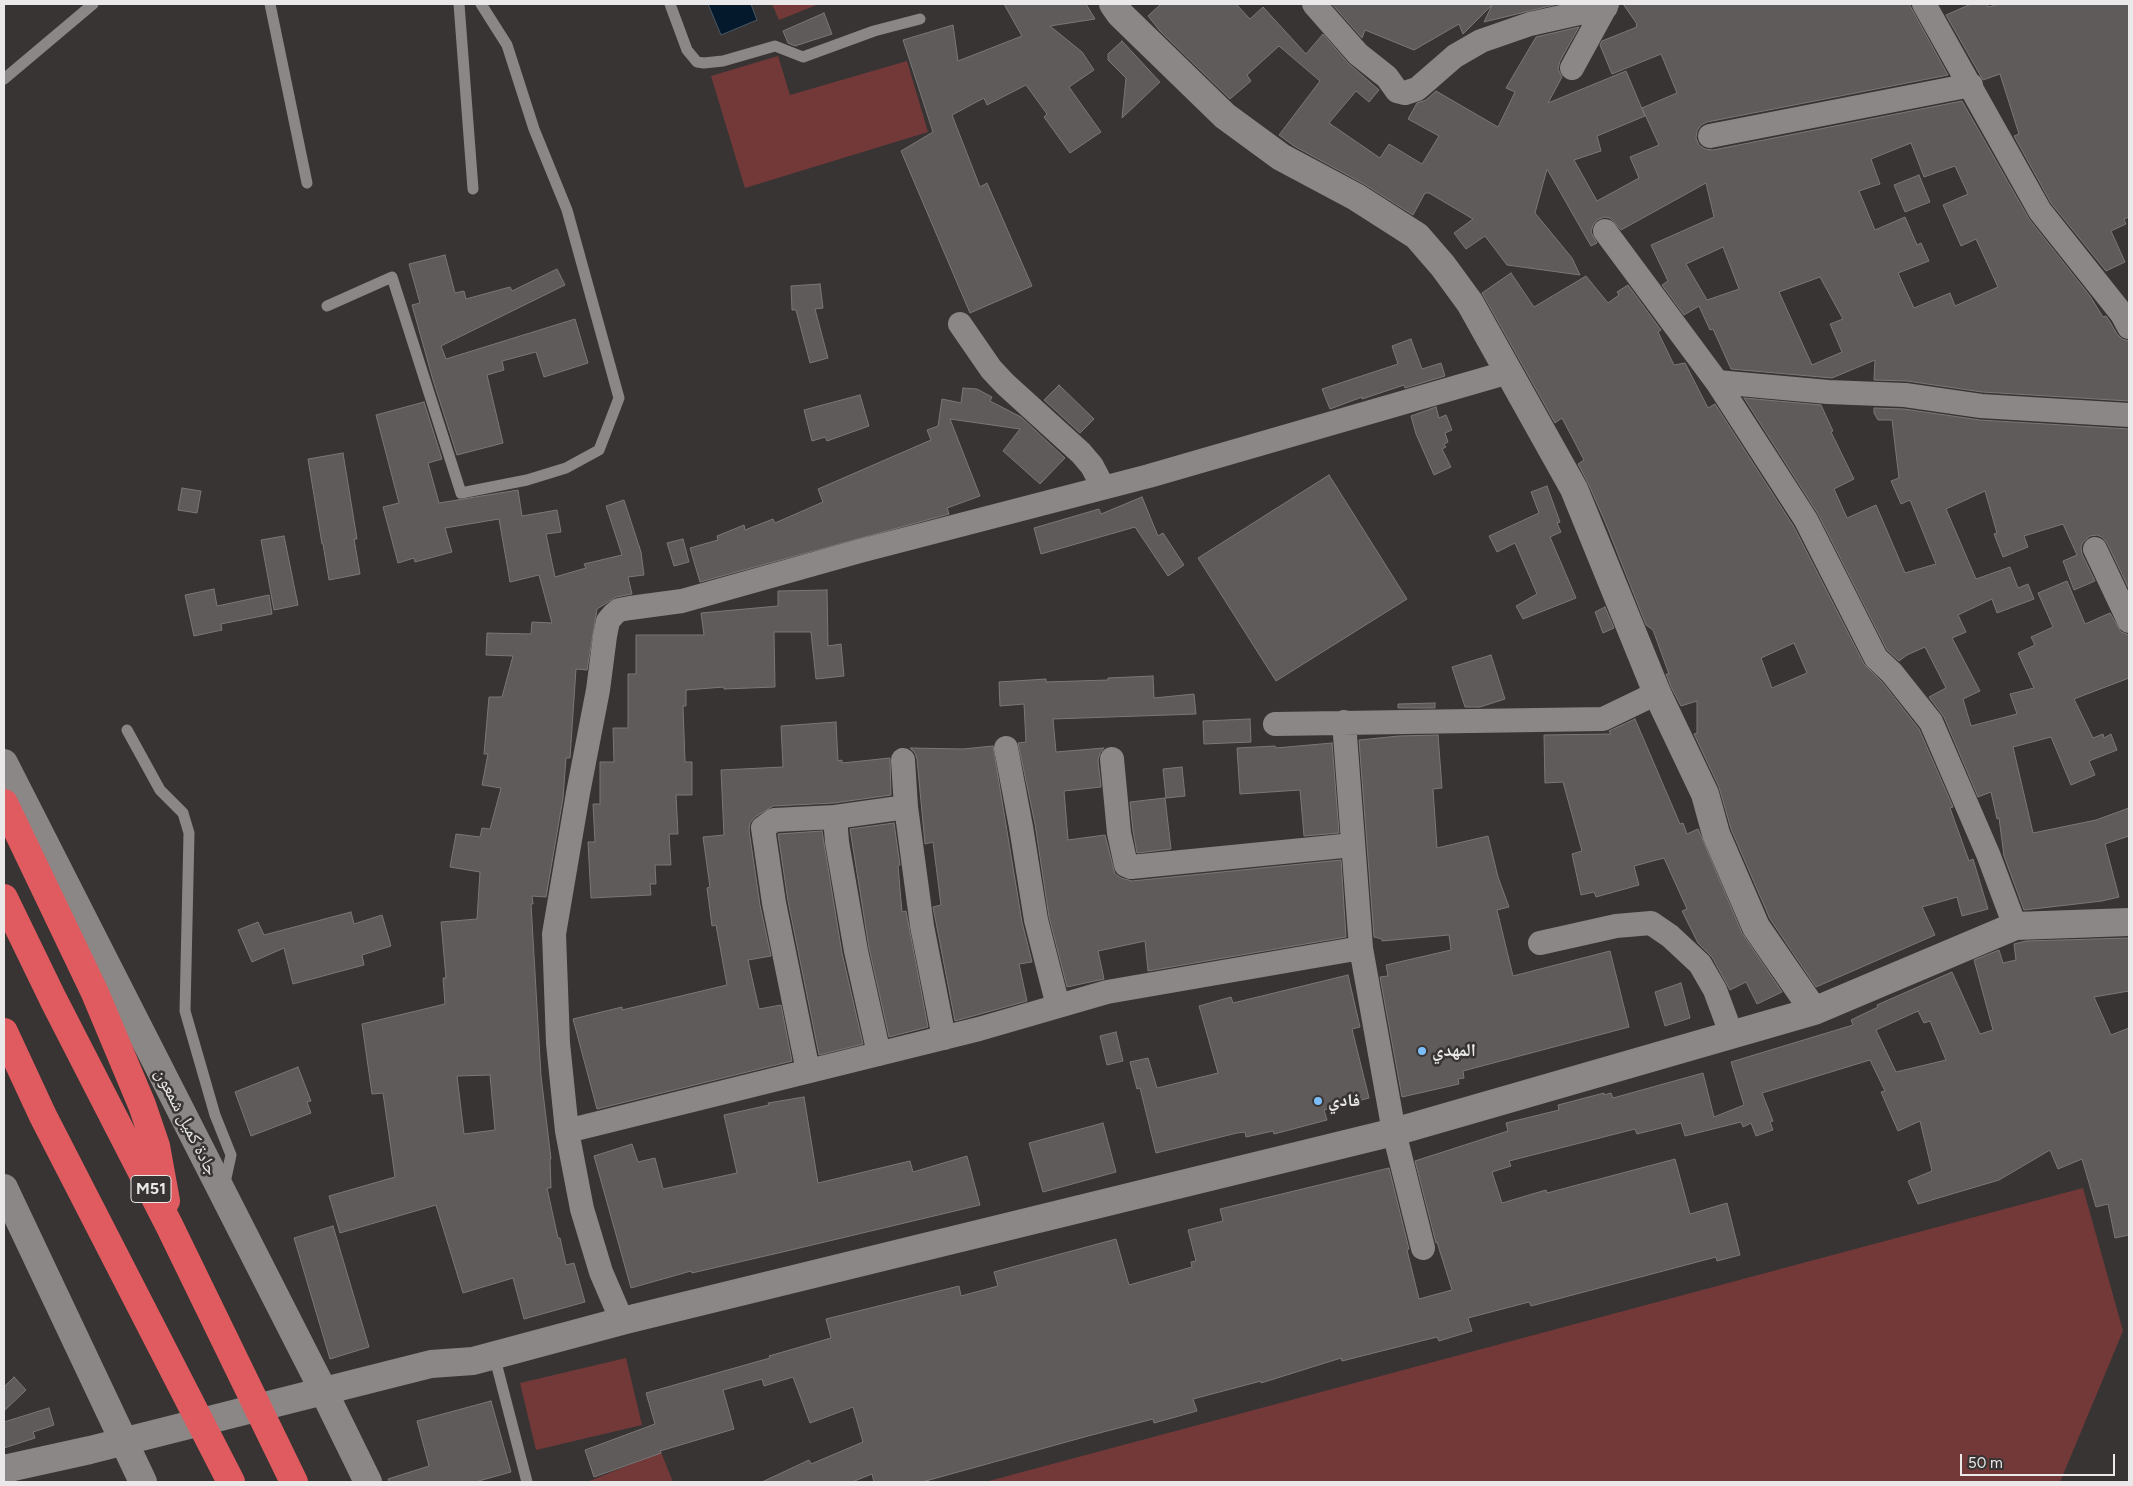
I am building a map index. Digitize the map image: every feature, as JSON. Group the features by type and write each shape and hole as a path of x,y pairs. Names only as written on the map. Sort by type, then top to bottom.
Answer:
{"highway":[{"path":"4,803 95,993 142,1105 156,1146 169,1225"},
{"name":"M51","path":"4,898 52,999 169,1225 294,1482"},
{"path":"4,1032 43,1116 231,1482"}],"street":[{"path":"1113,4 1120,14 1225,116 1282,157 1356,197 1417,236 1443,266 1470,303 1574,489 1657,693 1705,794 1716,834 1756,927 1814,1011"},
{"path":"1314,4 1358,54 1387,77 1397,91 1405,93 1417,89 1456,56 1481,42 1530,24 1606,5"},
{"path":"1924,4 2040,211 2122,314 2129,327"},
{"path":"1572,68 1606,5"},
{"path":"1710,136 1971,86"},
{"path":"1605,231 1717,382 1806,520 1876,658 1892,673 1931,722 1988,854 2015,926"},
{"path":"960,324 991,369 1081,453 1092,466 1103,487"},
{"path":"622,1320 601,1272 582,1209 567,1131 558,1043 554,934 598,690 605,636 608,621 614,614 619,610 682,601 860,551 1149,476 1509,372"},
{"path":"1717,382 1828,392 1905,395 1981,406 2129,414"},
{"path":"2095,549 2129,621"},
{"path":"1275,724 1603,719 1657,693"},
{"path":"1344,722 1361,948 1394,1132 1423,1248"},
{"path":"1006,748 1022,827 1036,920 1058,1006"},
{"path":"1112,759 1119,833 1126,865 1131,868 1353,845"},
{"path":"903,760 906,807 922,926 944,1038"},
{"name":"جادة كميل شمعون","path":"4,763 223,1194 318,1400 368,1482"},
{"path":"808,1071 774,903 763,828 774,820 835,817 906,807"},
{"path":"835,817 837,842 856,951 880,1054"},
{"path":"5,1482 160,1439 318,1400 428,1383 484,1358 622,1320 1394,1132 1814,1011 2015,926 2129,922"},
{"path":"1540,943 1616,926 1651,923 1670,936 1700,964 1715,990 1732,1036"},
{"path":"567,1131 944,1038 1107,992 1361,948"},
{"path":"4,1188 143,1482"},
{"path":"4,1469 126,1448"}],"lane":[{"path":"4,79 93,4"},
{"path":"270,4 307,183"},
{"path":"459,4 473,189"},
{"path":"327,306 392,276 461,493 535,477 566,468 600,450 619,398 567,210 534,129 507,45 480,4"},
{"path":"670,4 687,50 697,62 704,63 723,61 775,46 803,58 874,30 920,19"},
{"path":"127,730 160,790 183,813 189,833 185,1012 215,1115 231,1155 223,1194"},
{"path":"484,1358 527,1482"}],"shaded area":[{"path":"772,4 819,4 779,20"},
{"path":"778,56 790,95 907,61 928,132 745,188 711,76"},
{"path":"2083,1188 2123,1331 2060,1482 985,1482"},
{"path":"626,1358 642,1425 536,1450 520,1383"},
{"path":"661,1452 673,1482 587,1482"}],"water":[{"path":"708,4 751,4 757,20 721,35"}],"building":[{"path":"1004,4 1086,4 1095,19 1050,26 1082,52 1094,70 1069,87 1101,132 1070,153 1044,117 1047,114 1026,85 987,105 984,98 952,115 980,187 987,183 1032,286 970,313 901,151 933,132 903,40 953,25 958,61 1022,36"},
{"path":"1161,4 1236,4 1250,19 1263,7 1306,54 1323,34 1348,63 1379,90 1369,102 1356,91 1329,123 1380,158 1389,144 1422,164 1439,136 1408,119 1417,103 1426,100 1436,91 1498,127 1515,92 1506,88 1536,37 1579,27 1560,61 1558,69 1562,77 1548,103 1626,71 1645,116 1597,136 1601,151 1574,160 1597,201 1639,178 1630,157 1659,145 1642,108 1677,93 1661,54 1612,74 1600,45 1602,41 1637,27 1637,24 1623,4 1909,4 1948,75 1707,122 1701,125 1697,131 1696,138 1699,145 1705,149 1713,150 1962,101 2029,219 2090,296 2103,317 2106,316 2122,339 2129,341 2129,401 1982,392 1907,381 1874,380 1875,360 1832,378 1731,369 1713,329 1710,330 1699,306 1684,315 1662,285 1668,281 1651,245 1714,217 1706,183 1621,230 1610,218 1604,217 1597,220 1591,232 1597,243 1591,246 1547,169 1535,213 1572,258 1580,275 1507,265 1485,236 1466,249 1454,233 1473,219 1429,193 1425,193 1413,215 1364,184 1294,146 1279,135 1320,81 1279,46 1247,75 1251,81 1230,99 1160,31 1148,16","holes":["1911,143 1924,177 1955,166 1968,194 1943,205 1961,246 1976,239 1998,287 1955,306 1950,293 1914,308 1898,273 1929,261 1921,243 1917,245 1905,217 1875,230 1859,191 1880,184 1871,159","1723,247 1739,289 1707,300 1686,264","1820,277 1843,319 1830,324 1842,352 1812,365 1779,292"]},
{"path":"1332,4 1558,4 1484,22 1492,5 1463,34 1459,24 1414,50 1365,30 1362,38"},
{"path":"1971,4 1987,4 1988,7 2000,4 2129,4 2129,217 2124,219 2126,224 2111,231 2125,262 2106,271 2051,203 2014,136 2019,134 2000,74 1983,80 1946,15"},
{"path":"824,13 832,34 795,46 788,43 783,31"},
{"path":"1122,41 1160,82 1122,118 1126,78 1108,60 1108,54"},
{"path":"1919,175 1930,202 1905,212 1894,185"},
{"path":"445,255 455,293 464,291 466,299 510,287 512,291 557,269 565,285 441,346 446,359 575,319 588,363 544,377 536,352 502,361 504,370 487,375 503,443 457,455 412,305 420,303 409,264"},
{"path":"1511,273 1534,307 1586,276 1608,303 1619,295 1617,292 1628,285 1661,330 1658,332 1674,365 1685,363 1708,408 1715,404 1794,527 1864,664 1882,682 1919,729 1953,807 1950,808 1969,861 1973,859 1988,909 1962,916 1957,897 1922,907 1935,935 1816,987 1770,919 1731,829 1719,787 1694,734 1697,733 1697,701 1681,706 1671,687 1666,674 1669,674 1653,630 1646,625 1606,524 1578,464 1584,460 1562,418 1555,423 1482,293","holes":["1794,643 1807,673 1772,688 1761,658"]},
{"path":"820,284 823,308 815,309 828,358 810,363 796,310 792,310 791,286"},
{"path":"1411,339 1422,369 1441,363 1445,376 1405,388 1404,385 1362,399 1362,397 1330,409 1322,389 1398,364 1392,346"},
{"path":"1059,385 1094,419 1080,433 1044,400"},
{"path":"963,388 977,389 992,397 990,401 1021,417 1065,458 1040,484 1003,451 1020,429 950,419 980,496 947,508 949,514 700,582 690,548 718,540 717,536 744,525 745,530 773,519 775,523 823,502 818,489 931,440 927,430 938,426 942,399 961,403"},
{"path":"860,395 869,426 827,441 825,437 812,441 804,410"},
{"path":"1744,398 1821,405 1833,431 1831,432 1854,479 1834,489 1847,518 1876,505 1905,573 1936,564 1910,500 1901,504 1891,481 1899,478 1892,420 1878,420 1874,413 1874,408 1904,409 1980,420 2129,429 2129,589 2107,543 2102,537 2097,535 2090,536 2083,542 2081,547 2082,554 2095,581 2074,590 2063,561 2077,555 2063,524 2024,536 2028,547 2003,557 1994,534 1997,533 1985,491 1946,509 1976,579 2010,567 2018,588 2028,584 2034,599 1997,613 1992,599 1958,615 1966,632 1952,638 1980,691 1963,699 1971,726 2017,714 2010,694 2034,688 2018,653 2035,645 2031,637 2053,627 2038,593 2067,581 2085,624 2110,613 2121,632 2129,635 2129,678 2074,699 2093,738 2103,734 2104,738 2111,734 2117,750 2089,761 2095,775 2071,785 2051,737 2013,747 2033,833 2096,820 2129,808 2129,836 2105,844 2119,897 2102,901 2024,910 2004,856 1999,818 1997,819 1991,792 1978,797 1944,717 1929,697 1946,688 1925,647 1899,661 1887,650 1818,514"},
{"path":"424,402 442,459 428,463 439,503 518,490 522,516 557,510 561,532 546,534 555,577 586,568 584,564 622,555 606,506 624,500 641,552 644,575 628,577 632,594 616,597 597,609 587,670 576,669 570,758 566,758 563,798 546,897 532,896 533,904 531,904 541,1076 551,1159 551,1188 547,1188 566,1265 574,1263 585,1302 524,1319 513,1278 463,1293 436,1205 340,1233 329,1196 395,1177 383,1093 372,1094 362,1024 445,1004 443,978 446,978 441,922 477,919 480,872 450,867 456,834 480,837 482,828 490,829 501,788 482,785 488,754 484,754 489,697 502,697 513,656 486,655 487,633 531,634 532,622 552,623 539,575 510,582 499,519 445,528 452,552 415,562 414,558 398,563 383,507 399,503 376,415","holes":["490,1075 495,1130 464,1134 457,1076"]},
{"path":"1436,407 1439,418 1446,415 1452,430 1445,433 1448,442 1444,444 1446,447 1442,449 1451,467 1434,475 1416,434 1411,416"},
{"path":"343,453 357,539 354,539 360,574 329,580 308,459"},
{"path":"1329,475 1407,599 1276,681 1198,558"},
{"path":"1547,486 1560,522 1557,523 1561,532 1550,537 1576,598 1523,619 1516,606 1537,594 1515,543 1497,552 1489,536 1539,513 1531,492"},
{"path":"182,488 201,491 197,513 178,510"},
{"path":"1142,497 1158,536 1163,533 1184,565 1168,576 1135,527 1041,554 1034,528 1099,509 1101,514"},
{"path":"284,536 298,605 274,610 261,540"},
{"path":"683,539 689,562 674,566 667,543"},
{"path":"214,589 217,606 269,595 272,614 221,624 222,630 194,636 185,595"},
{"path":"827,590 828,646 841,644 844,676 816,679 811,632 774,632 775,687 724,689 724,687 686,690 686,706 683,706 685,762 692,762 692,795 676,795 678,834 669,834 671,865 655,865 656,884 650,884 651,895 591,898 588,842 595,842 593,804 600,804 600,762 614,762 613,728 628,728 628,674 636,674 636,635 704,635 701,613 778,606 778,591"},
{"path":"1605,607 1614,628 1603,633 1595,612"},
{"path":"1491,655 1505,699 1480,707 1465,707 1452,667"},
{"path":"1153,676 1154,698 1194,694 1196,714 1053,719 1056,752 1104,748 1098,760 1101,787 1064,791 1068,840 1105,835 1115,874 1132,881 1341,860 1346,937 1148,971 1145,941 1098,951 1104,979 1067,987 1049,917 1035,824 1018,743 1026,742 1024,704 1000,706 999,682 1046,679 1046,682 1108,680 1108,678"},
{"path":"1435,703 1435,708 1398,708 1398,704"},
{"path":"1250,719 1251,742 1204,744 1203,721"},
{"path":"1635,719 1680,824 1683,823 1687,834 1698,829 1742,933 1782,992 1757,1004 1746,982 1730,990 1712,957 1698,943 1682,911 1687,909 1664,858 1634,866 1639,885 1596,897 1594,892 1581,895 1572,854 1582,851 1563,782 1545,783 1544,735 1611,734 1609,731"},
{"path":"836,722 838,761 842,760 842,763 890,758 891,795 834,803 773,806 755,817 750,823 749,830 760,905 771,956 748,960 759,1009 781,1005 792,1061 597,1109 573,1019 622,1007 622,1010 727,985 716,925 712,926 707,888 710,887 703,837 724,835 721,770 783,767 781,726"},
{"path":"1438,735 1442,788 1433,789 1437,848 1488,836 1498,877 1509,907 1497,910 1513,976 1610,951 1629,1027 1463,1071 1464,1078 1458,1079 1459,1084 1402,1097 1380,977 1388,976 1386,965 1451,950 1449,935 1382,941 1382,939 1374,937 1359,740"},
{"path":"1332,743 1339,833 1304,836 1300,790 1240,794 1237,748 1275,746 1276,748"},
{"path":"993,746 1022,922 1032,962 1019,964 1027,1001 955,1021 933,907 941,905 933,842 925,844 917,759 915,753 910,748 963,749"},
{"path":"1182,767 1185,796 1166,798 1163,769"},
{"path":"1165,798 1171,849 1137,853 1130,802"},
{"path":"894,823 900,865 898,866 902,912 906,911 928,1027 889,1037 869,948 850,829"},
{"path":"822,831 842,953 863,1044 819,1055 788,901 778,834"},
{"path":"351,912 354,924 382,915 391,946 362,955 364,965 293,984 284,948 252,962 238,930 258,922 264,935"},
{"path":"2129,938 2129,991 2094,997 2111,1035 2129,1028 2129,1235 2115,1238 2108,1204 2096,1207 2082,1159 2058,1169 2050,1150 1999,1180 1918,1204 1908,1181 1932,1171 1920,1121 1898,1131 1881,1092 1885,1091 1870,1060 1762,1093 1773,1121 1770,1122 1773,1130 1756,1136 1751,1123 1743,1127 1741,1122 1685,1136 1681,1123 1637,1134 1635,1129 1509,1161 1511,1166 1492,1172 1502,1203 1546,1190 1547,1193 1675,1159 1690,1214 1727,1203 1740,1255 1717,1261 1716,1257 1531,1306 1529,1302 1468,1318 1472,1331 1439,1341 1437,1337 1342,1361 1341,1358 1261,1383 1261,1381 1193,1399 1197,1411 1154,1423 1153,1419 922,1482 874,1482 872,1474 852,1482 762,1482 809,1460 811,1464 863,1442 853,1407 810,1423 793,1377 764,1386 762,1379 723,1390 734,1429 660,1451 661,1453 594,1477 585,1450 655,1424 646,1393 770,1358 769,1356 831,1338 826,1319 959,1286 961,1296 998,1286 994,1272 1116,1239 1129,1285 1192,1267 1191,1262 1196,1261 1188,1230 1223,1221 1220,1209 1389,1168 1419,1299 1452,1290 1436,1243 1415,1161 1508,1131 1506,1123 1559,1110 1558,1105 1604,1093 1604,1095 1611,1093 1613,1098 1703,1073 1714,1117 1744,1105 1731,1062 1853,1025 1851,1020 1878,1007 1877,1005 1952,972 1980,1034 1993,1030 1974,960 1999,950 2003,963 2016,960 2014,944 2026,941","holes":["1918,1011 1924,1023 1930,1021 1946,1060 1896,1072 1876,1030"]},
{"path":"1348,975 1360,1027 1352,1029 1369,1098 1324,1110 1327,1120 1274,1134 1273,1131 1246,1137 1245,1132 1237,1133 1156,1153 1140,1088 1137,1089 1130,1062 1148,1058 1157,1088 1218,1073 1199,1006 1231,997 1233,1003"},
{"path":"1681,983 1690,1018 1665,1026 1655,992"},
{"path":"1116,1032 1123,1061 1107,1065 1100,1036"},
{"path":"298,1067 311,1101 307,1102 311,1113 251,1136 235,1092"},
{"path":"804,1097 818,1183 910,1161 913,1172 967,1156 980,1205 692,1273 691,1271 631,1288 594,1156 632,1144 638,1162 655,1158 663,1189 737,1173 724,1115 769,1105 768,1103"},
{"path":"1103,1123 1116,1172 1043,1192 1029,1143"},
{"path":"333,1226 369,1347 330,1359 294,1238"},
{"path":"14,1377 26,1390 4,1411 4,1387"},
{"path":"491,1401 511,1472 475,1482 389,1482 388,1479 429,1466 417,1421"},
{"path":"49,1408 54,1425 33,1432 35,1438 4,1448 4,1422"}],"place":[{"name":"المهدي","path":"1422,1051"},
{"name":"فادي","path":"1318,1101"}]}
